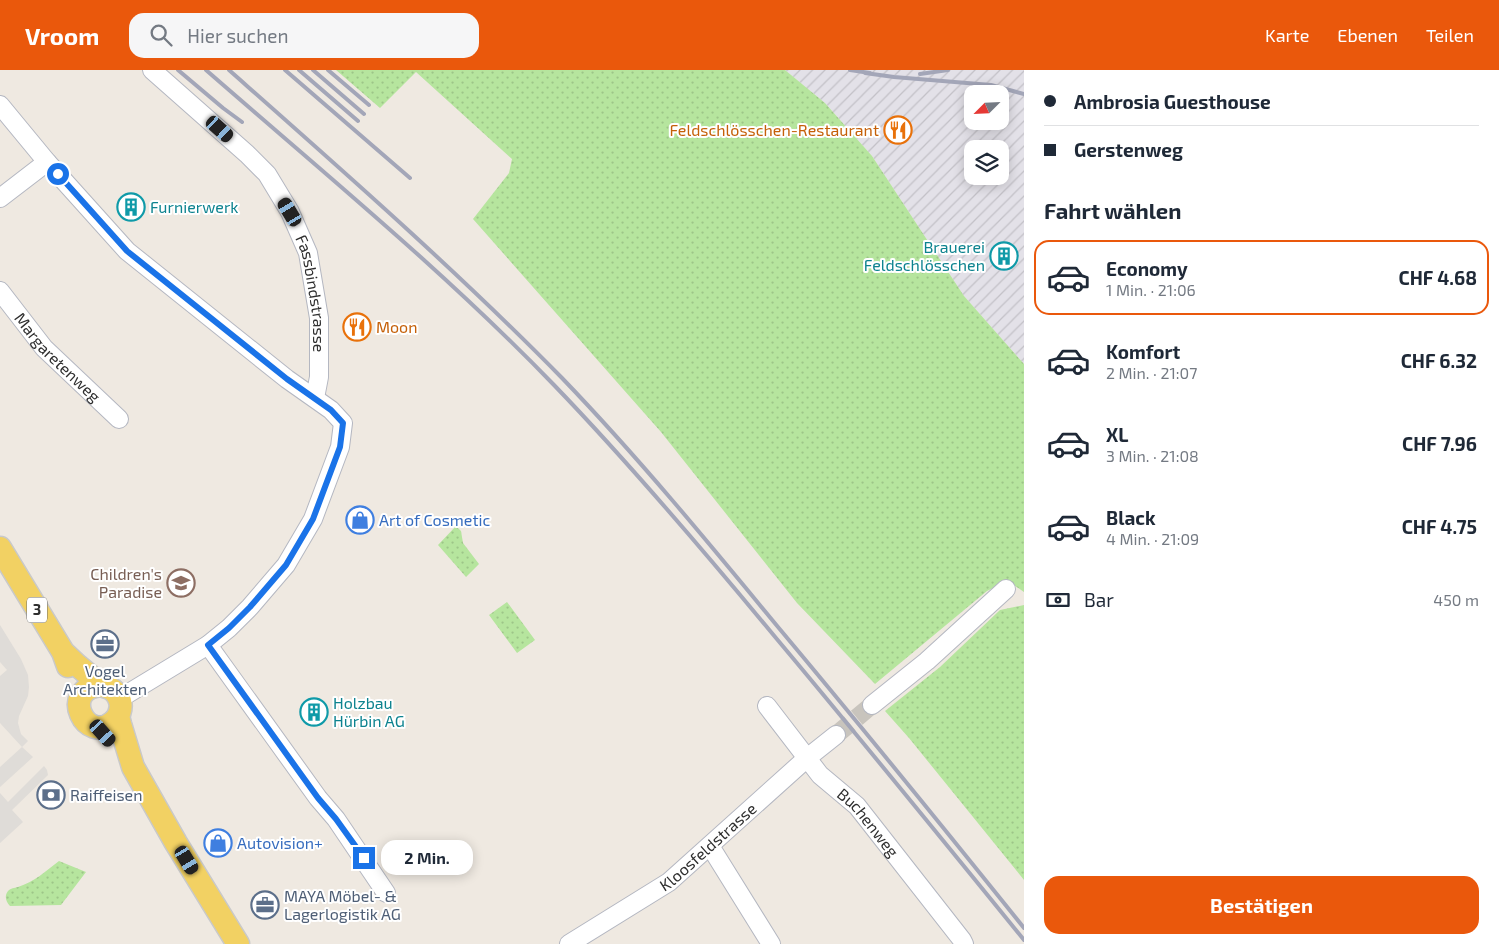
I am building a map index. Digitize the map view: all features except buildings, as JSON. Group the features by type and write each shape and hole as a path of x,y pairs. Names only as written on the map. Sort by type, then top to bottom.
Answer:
{"main road":[{"name":"3","path":"0,548 62,652 80,698"},
{"name":"3","path":"62,652 100,685"},
{"path":"119,707 112,723 97,727 83,719 79,708 80,698 88,689 100,685 112,689 116,693 119,707 120,724 133,767"},
{"path":"97,727 133,767 176,843 238,944"}],"street":[{"name":"Fassbindstrasse","path":"152,70 267,174 290,212 308,253 319,318 319,377 315,398"},
{"path":"0,106 47,162 127,251 280,373 331,410 343,423 340,447 313,519 286,565 229,628 208,645 119,707"},
{"path":"0,198 47,162"},
{"name":"Margaretenweg","path":"0,291 44,348 119,419"},
{"path":"872,705 927,661 1006,589"},
{"path":"208,645 318,798 336,819 386,893"},
{"name":"Buchenweg","path":"767,706 820,775 857,806 964,944"},
{"name":"Kloosfeldstrasse","path":"569,944 669,882 807,758 836,735"},
{"path":"710,846 771,944"}],"shaded area":[{"name":"Brauerei Feldschlösschen","path":"785,70 1024,70 1024,364 964,296 872,156 825,103"},
{"path":"0,625 21,659 28,675 28,696 18,723 21,734 28,741 22,747 0,723 0,676 7,670 0,662"},
{"path":"22,747 33,757 0,787 0,767"},
{"path":"44,766 48,775 12,810 23,822 0,843 0,793 8,802"}],"green space":[{"path":"336,70 785,70 825,103 872,156 964,296 1024,364 1024,592 1008,581 987,591 875,684 797,603 661,432 473,219 509,173 512,159 416,72 380,108"},
{"path":"456,526 461,531 463,543 479,564 466,577 438,545"},
{"path":"507,602 535,640 517,653 489,615"},
{"path":"1024,605 1024,880 885,711 940,667 1000,610"},
{"path":"59,861 86,872 61,905 10,906 7,903 6,895 8,891 35,879"}],"tunnel":[{"path":"836,735 872,705"}],"railway":[{"path":"178,70 242,122"},
{"path":"206,70 427,263 513,343 554,385 640,478 722,573 1024,940"},
{"path":"229,70 440,259 522,338 590,408 725,563 1024,928"},
{"path":"285,70 410,178"},
{"path":"299,70 358,121"},
{"path":"313,70 364,114"},
{"path":"328,70 369,105"},
{"path":"850,70 870,73"},
{"path":"920,74 948,70"},
{"path":"865,73 991,85 1024,94"}],"place":[{"name":"Feldschlösschen-Restaurant","path":"898,130"},
{"name":"Furnierwerk","path":"131,207"},
{"name":"Brauerei Feldschlösschen","path":"1004,256"},
{"name":"Moon","path":"357,327"},
{"name":"Art of Cosmetic","path":"360,520"},
{"name":"Children's Paradise","path":"181,583"},
{"name":"Vogel Architekten","path":"105,644"},
{"name":"Holzbau Hürbin AG","path":"314,712"},
{"name":"Raiffeisen","path":"51,795"},
{"name":"Autovision+","path":"218,843"},
{"name":"MAYA Möbel- & Lagerlogistik AG","path":"265,905"}],"route":[{"path":"58,174 127,251 287,379 331,410 343,423 336,461 313,519 286,565 250,607 208,645 318,798 336,819 364,858"}]}
